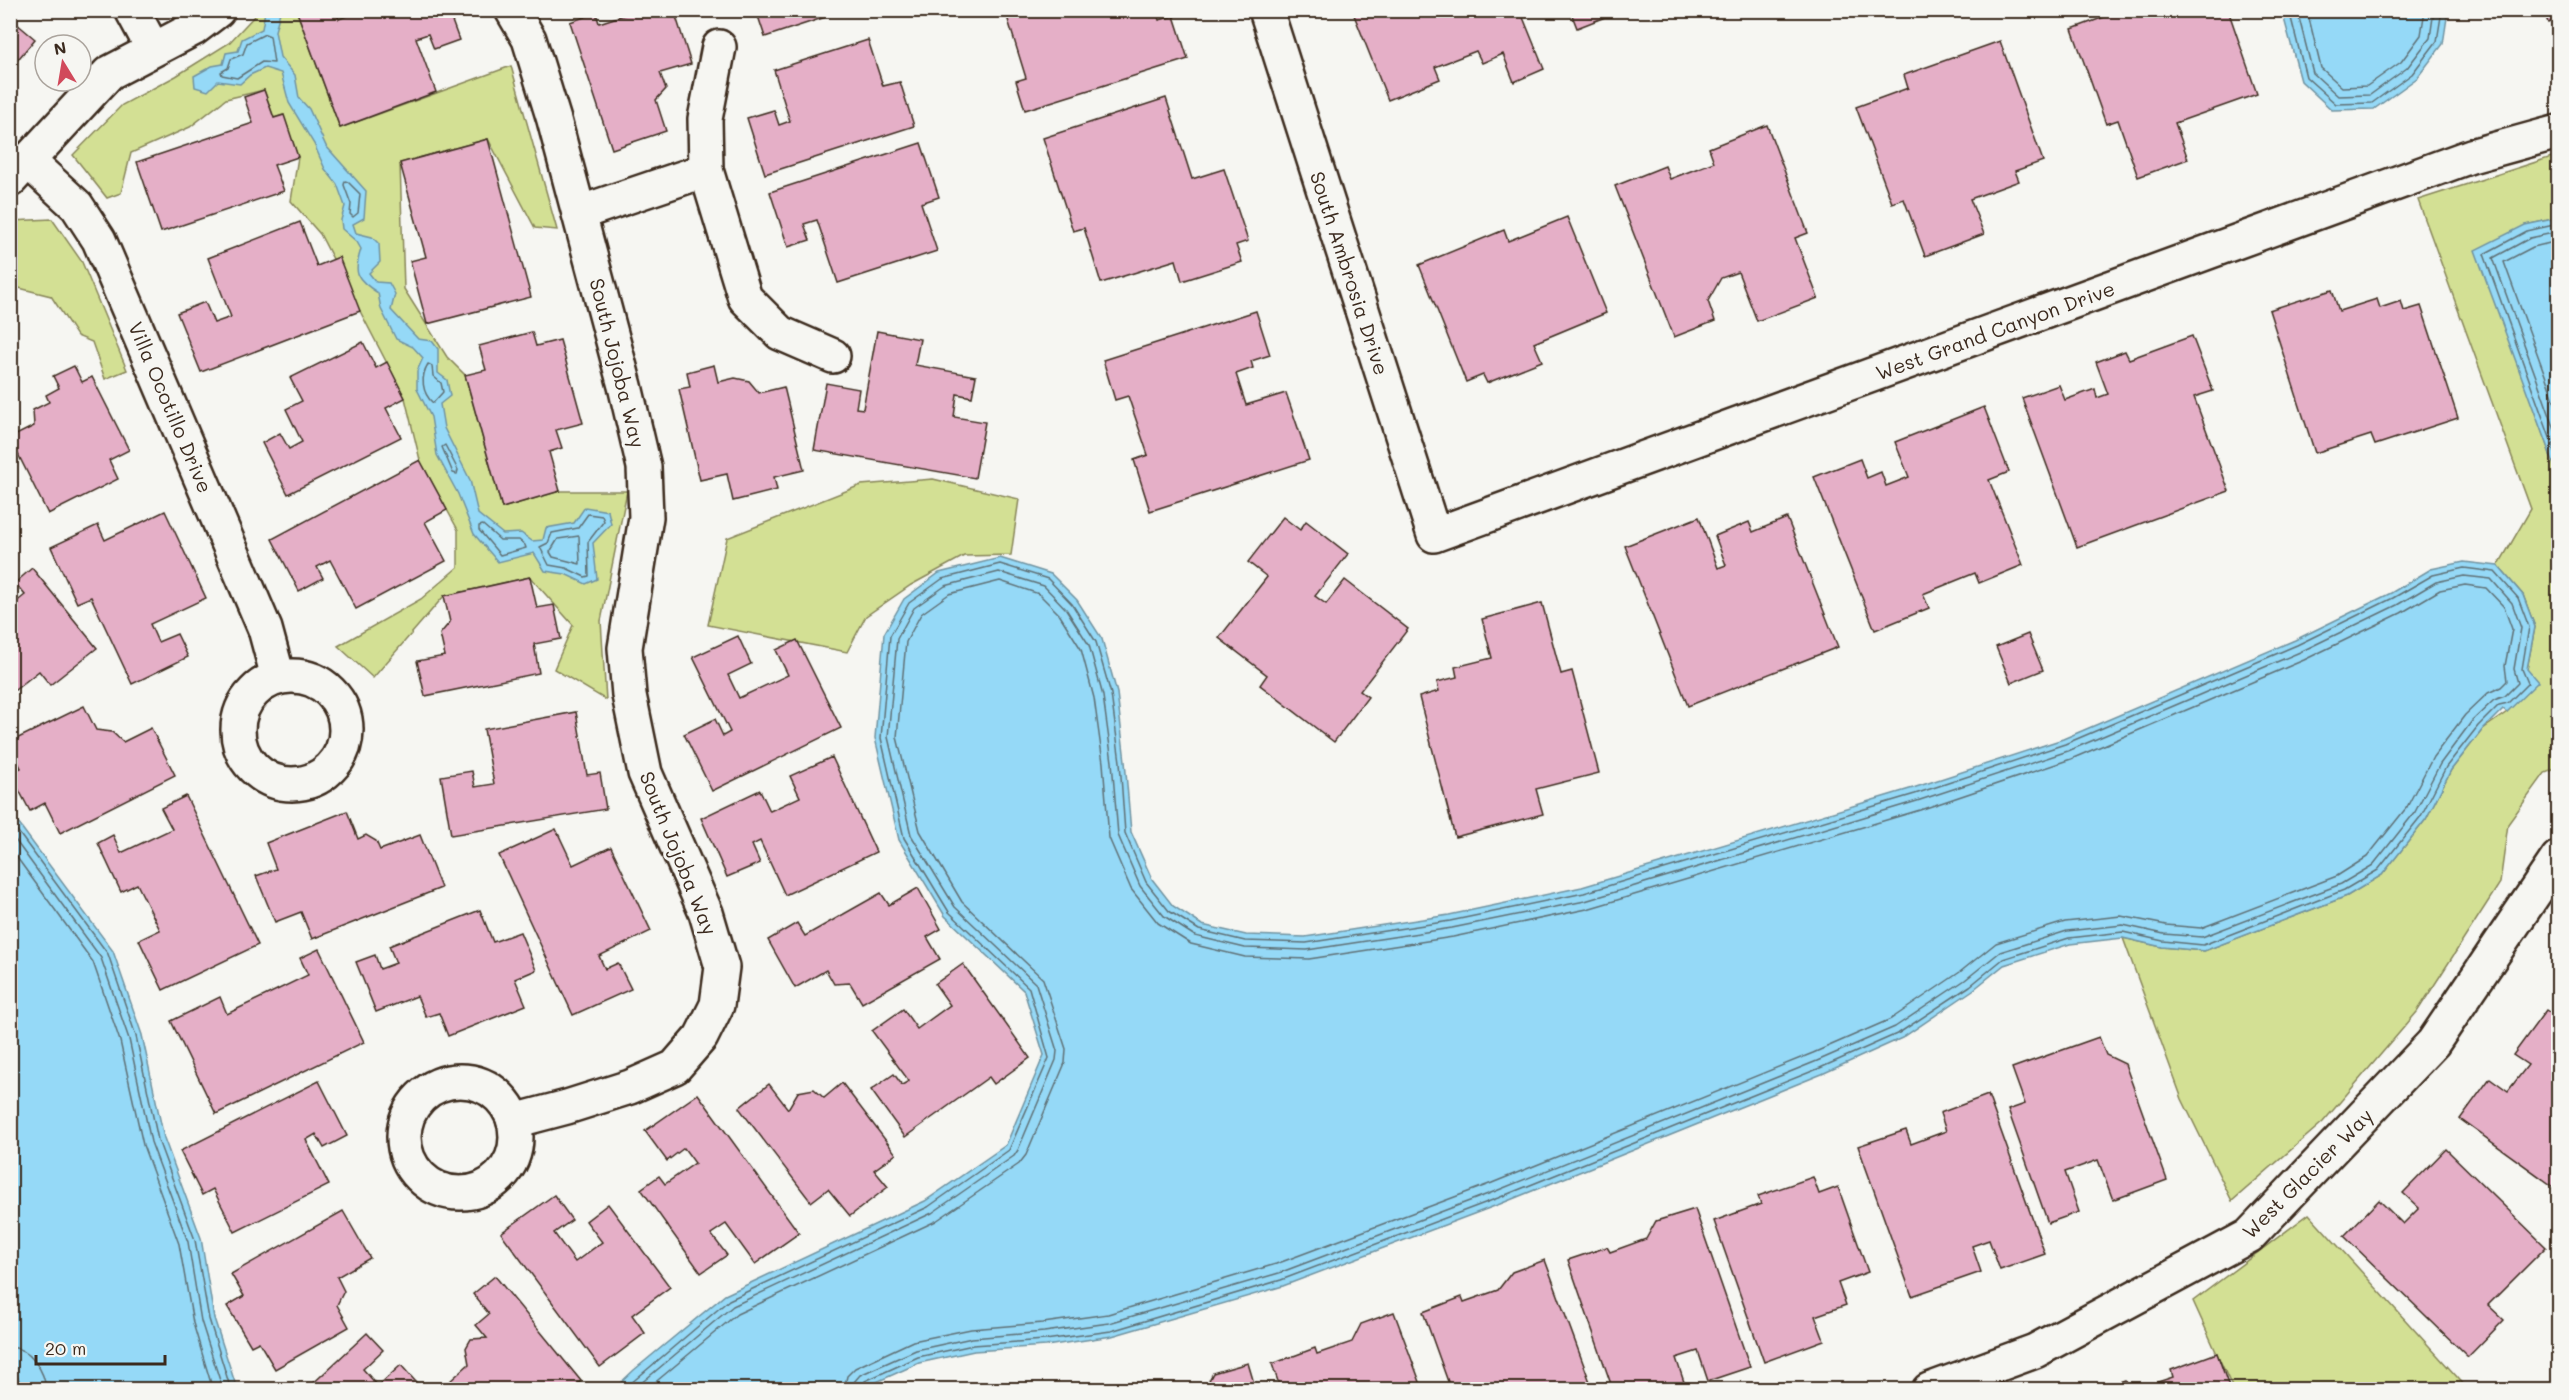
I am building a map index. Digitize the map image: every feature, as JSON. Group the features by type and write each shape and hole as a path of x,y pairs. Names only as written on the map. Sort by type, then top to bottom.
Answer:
{"street":[{"path":"132,10 153,50"},
{"name":"Villa Ocotillo Drive","path":"218,10 193,29 109,73 19,170 77,206 99,240 265,629 278,677"},
{"name":"South Jojoba Way","path":"512,10 529,39 554,120 625,386 644,467 646,517 625,648 629,695 645,773 706,913 722,967 717,1005 701,1037 675,1067 630,1087 514,1121"},
{"name":"South Ambrosia Drive","path":"1266,10 1434,535"},
{"path":"719,47 705,120 706,170 745,298 780,333 833,356"},
{"name":"West Grand Canyon Drive","path":"1434,535 2471,156 2559,132"},
{"path":"579,213 706,170"},
{"name":"West Glacier Way","path":"1929,1389 2035,1351 2249,1236 2433,1043 2559,858"}],"green space":[{"path":"259,11 301,11 297,12 340,128 511,66 557,230 535,228 488,139 400,163 404,289 447,357 465,375 502,508 560,491 627,491 601,621 606,700 554,669 573,625 530,577 444,596 373,678 338,646 421,599 458,567 458,530 420,460 405,398 320,234 291,201 298,157 283,115 274,118 264,90 226,99 190,127 131,153 121,193 107,198 73,155 122,105 176,76 229,43"},
{"path":"2558,155 2558,218 2525,225 2513,351 2558,476 2558,768 2545,773 2508,824 2500,883 2417,1012 2323,1122 2232,1201 2182,1099 2123,938 2162,947 2204,951 2347,896 2382,875 2426,819 2451,770 2483,729 2507,712 2527,669 2535,627 2523,595 2498,566 2531,509 2418,200"},
{"path":"52,219 82,262 127,370 105,379 92,342 77,336 51,296 19,288 11,289 11,221"},
{"path":"933,479 1019,499 1011,555 964,556 911,585 866,616 847,652 708,625 727,538 861,485"},
{"path":"2309,1214 2468,1389 2233,1389 2193,1301"}],"water":[{"path":"265,11 284,11 280,12 275,31 280,57 295,75 299,98 309,109 326,146 366,191 364,218 353,224 356,233 372,237 379,244 380,262 369,273 376,282 389,283 395,294 391,310 418,339 432,341 438,349 438,373 447,380 450,396 440,404 444,428 470,480 478,514 503,534 521,533 532,541 543,540 546,528 574,523 585,507 608,511 611,524 593,543 597,579 586,584 565,574 545,571 534,553 498,562 474,534 458,494 437,455 431,417 417,389 417,371 423,358 413,347 396,339 381,309 378,293 365,284 358,275 357,264 361,249 357,242 342,229 341,220 345,206 337,184 325,169 314,144 289,103 281,73 265,68 250,75 240,84 218,81 208,91 195,87 194,76 212,66 223,64 226,53 238,51 242,39 262,29"},
{"path":"2282,11 2448,11 2443,44 2417,78 2374,109 2332,110 2301,81"},
{"path":"2558,218 2558,476 2475,250 2525,225"},
{"path":"1000,558 1051,574 1077,600 1102,639 1117,693 1131,832 1152,879 1173,906 1202,925 1246,935 1305,937 1449,915 1582,887 1913,788 2063,739 2295,640 2391,593 2431,569 2464,562 2498,566 2523,595 2535,627 2527,669 2538,682 2507,712 2503,709 2483,729 2451,770 2426,819 2382,875 2347,896 2204,951 2162,947 2123,938 2070,944 2004,965 1973,990 1902,1038 1822,1074 1500,1204 1283,1286 1112,1336 1046,1346 974,1351 919,1363 861,1389 614,1389 725,1295 925,1201 1006,1145 1044,1055 1024,991 945,916 899,840 875,738 884,634 904,599 939,573"},
{"path":"10,812 113,951 142,1035 164,1138 201,1238 214,1318 237,1389 24,1389 11,1365"}],"building":[{"path":"335,10 339,19 362,10 448,10 459,40 434,49 428,34 416,38 436,92 340,128 297,12"},
{"path":"639,10 674,10 691,64 660,73 666,89 656,100 666,131 612,149 570,22 596,13 599,23"},
{"path":"756,10 847,10 765,37"},
{"path":"1005,10 1156,10 1159,20 1174,16 1188,59 1025,110 1016,81 1026,78"},
{"path":"1352,10 1520,10 1544,69 1514,82 1503,54 1482,63 1476,51 1435,67 1440,79 1388,100"},
{"path":"1570,10 1623,10 1577,28"},
{"path":"2123,10 2228,10 2257,94 2175,123 2188,159 2138,177 2118,120 2106,124 2072,29"},
{"path":"2544,10 2558,10 2558,19 2548,23"},
{"path":"10,18 33,37 33,41 10,69"},
{"path":"868,40 883,86 900,82 914,126 765,174 747,118 774,110 779,125 790,121 774,70"},
{"path":"2000,41 2043,161 2015,171 2019,181 1970,199 1984,234 1925,256 1904,199 1892,203 1856,107 1908,88 1904,75"},
{"path":"264,90 274,118 284,115 298,157 274,165 284,191 161,232 137,162 253,123 244,97"},
{"path":"1166,98 1192,179 1224,169 1248,241 1236,245 1242,262 1182,281 1176,260 1101,283 1084,228 1073,231 1043,138"},
{"path":"1767,125 1808,233 1795,238 1818,298 1757,321 1738,272 1721,278 1708,301 1715,321 1674,337 1615,186 1665,166 1670,179 1714,162 1709,148"},
{"path":"488,139 531,297 427,324 410,261 426,257 400,163"},
{"path":"921,143 939,197 921,203 937,251 838,283 817,220 804,224 810,240 788,247 770,192"},
{"path":"1567,217 1606,313 1534,343 1542,361 1487,383 1483,375 1466,382 1419,265 1504,230 1508,241"},
{"path":"300,222 317,266 339,257 360,311 201,372 177,313 205,302 214,323 231,317 208,258"},
{"path":"2332,290 2339,311 2377,299 2380,308 2401,301 2404,311 2421,306 2458,418 2375,445 2371,435 2315,453 2269,310"},
{"path":"1256,311 1270,355 1251,361 1253,368 1236,374 1246,405 1286,393 1309,460 1150,511 1134,460 1148,455 1128,396 1115,400 1103,360"},
{"path":"877,331 920,339 915,365 976,376 972,397 957,394 954,417 985,422 975,478 814,450 826,383 859,389 856,408 863,409"},
{"path":"532,332 536,346 560,340 583,423 556,430 562,448 549,452 560,491 502,508 465,375 486,370 479,346"},
{"path":"2192,336 2213,391 2194,397 2229,491 2077,547 2022,398 2059,385 2065,400 2095,389 2097,398 2108,394 2096,362 2125,351 2129,359"},
{"path":"363,342 376,368 387,362 405,398 386,408 401,437 288,494 262,443 280,433 289,449 302,442 286,409 302,401 290,378"},
{"path":"714,365 718,382 735,378 749,381 759,393 784,387 804,470 774,477 777,490 733,501 727,474 700,480 679,389 690,387 687,372"},
{"path":"74,366 82,382 92,377 129,450 109,460 118,479 48,514 10,438 34,426 33,410 49,402 46,395 59,388 53,376"},
{"path":"1984,407 2009,472 1989,480 2023,565 1979,583 1975,573 1923,594 1929,608 1875,630 1814,477 1860,459 1867,478 1881,472 1886,486 1909,477 1895,442"},
{"path":"420,460 447,510 425,522 446,561 356,609 330,560 317,567 323,578 299,591 272,539"},
{"path":"165,511 206,598 150,624 158,642 177,634 188,657 132,684 91,597 77,603 51,547 98,525 105,540"},
{"path":"1283,517 1300,530 1306,521 1348,554 1315,596 1326,604 1345,580 1408,629 1360,691 1368,697 1334,742 1260,685 1267,675 1219,638 1267,577 1248,562"},
{"path":"1699,517 1718,568 1726,565 1715,536 1749,522 1753,532 1787,518 1838,647 1688,706 1625,546"},
{"path":"32,568 97,648 50,685 39,671 10,694 10,607 25,595 15,583"},
{"path":"530,577 537,608 554,605 561,639 534,644 539,673 425,696 417,661 445,656 440,634 450,622 444,596"},
{"path":"1542,603 1561,674 1572,671 1599,773 1536,789 1543,814 1455,837 1419,697 1439,691 1437,682 1457,677 1455,667 1492,658 1482,619"},
{"path":"2028,634 2043,670 2011,683 1996,647"},
{"path":"738,636 751,664 728,675 739,698 788,675 776,650 797,640 841,728 712,791 684,734 715,719 723,736 730,732 693,657"},
{"path":"84,706 96,730 112,732 123,742 151,728 175,775 60,833 45,803 30,811 10,773 21,768 10,747 10,742"},
{"path":"576,712 587,775 600,773 606,809 451,835 441,776 472,771 475,787 494,784 484,729"},
{"path":"832,757 876,852 785,895 760,841 752,845 760,863 727,877 701,818 760,790 770,811 800,797 790,776"},
{"path":"186,796 258,945 163,990 139,940 160,930 137,884 121,892 98,843 113,835 121,853 172,829 161,808"},
{"path":"347,811 358,839 366,835 376,841 380,850 420,835 441,888 312,939 301,912 275,922 256,876 276,869 266,843"},
{"path":"556,829 573,865 611,847 651,931 599,956 605,969 618,963 631,989 573,1015 499,855"},
{"path":"918,888 941,929 927,937 940,959 862,1003 850,983 834,984 826,970 795,988 768,940 797,923 805,936 881,893 889,905"},
{"path":"480,910 493,942 520,932 536,970 515,979 526,1005 448,1036 439,1013 426,1017 417,996 376,1012 356,962 375,955 380,969 396,963 389,946"},
{"path":"319,949 364,1042 216,1114 171,1021 220,997 227,1014 308,975 300,958"},
{"path":"963,964 1030,1058 994,1084 989,1077 905,1137 871,1090 894,1074 902,1085 909,1081 872,1031 903,1009 917,1029 950,1005 935,984"},
{"path":"2546,1010 2558,1018 2558,1190 2460,1119 2490,1078 2508,1091 2528,1065 2513,1055"},
{"path":"2099,1037 2106,1055 2125,1064 2167,1180 2113,1200 2098,1160 2065,1172 2079,1212 2048,1223 2008,1110 2025,1104 2012,1068"},
{"path":"319,1081 347,1136 324,1148 316,1134 306,1140 329,1185 235,1232 213,1189 202,1195 180,1151"},
{"path":"842,1083 896,1154 874,1170 888,1187 850,1216 828,1189 811,1202 739,1108 769,1084 788,1109 798,1092 814,1089 824,1098"},
{"path":"698,1094 799,1233 755,1264 726,1224 711,1234 727,1255 701,1273 641,1189 659,1176 665,1184 695,1163 684,1148 667,1161 645,1131"},
{"path":"1988,1095 2045,1254 2000,1270 1989,1240 1972,1246 1981,1272 1912,1296 1858,1146 1906,1130 1911,1144 1946,1131 1940,1113"},
{"path":"2446,1149 2546,1247 2488,1305 2504,1320 2468,1357 2344,1236 2379,1200 2403,1224 2419,1208 2403,1193"},
{"path":"1813,1177 1819,1194 1838,1187 1868,1272 1838,1283 1846,1305 1815,1316 1824,1340 1764,1362 1714,1221 1761,1204 1758,1196"},
{"path":"554,1195 572,1220 554,1233 575,1262 602,1242 586,1221 608,1204 670,1287 632,1315 645,1333 600,1367 501,1233"},
{"path":"1695,1209 1750,1367 1708,1381 1698,1351 1676,1358 1684,1382 1663,1390 1613,1390 1568,1260 1607,1247 1610,1252 1646,1239 1656,1221"},
{"path":"343,1211 370,1258 337,1277 344,1291 337,1305 349,1327 275,1369 259,1342 251,1346 227,1306 244,1296 231,1274"},
{"path":"1545,1260 1593,1390 1451,1390 1423,1312 1462,1297 1464,1302 1498,1290 1512,1272"},
{"path":"495,1276 581,1381 571,1390 457,1390 450,1381 469,1364 466,1348 471,1339 487,1338 476,1325 489,1314 473,1294"},
{"path":"1394,1312 1423,1390 1281,1390 1272,1364 1315,1348 1317,1354 1352,1342 1361,1324"},
{"path":"367,1333 383,1350 363,1369 378,1386 401,1365 423,1390 306,1390"},
{"path":"2217,1353 2230,1390 2158,1390 2155,1383 2173,1377 2171,1370"},
{"path":"1248,1363 1256,1390 1204,1390 1213,1373"},
{"path":"2125,1380 2129,1390 2096,1390"}]}
